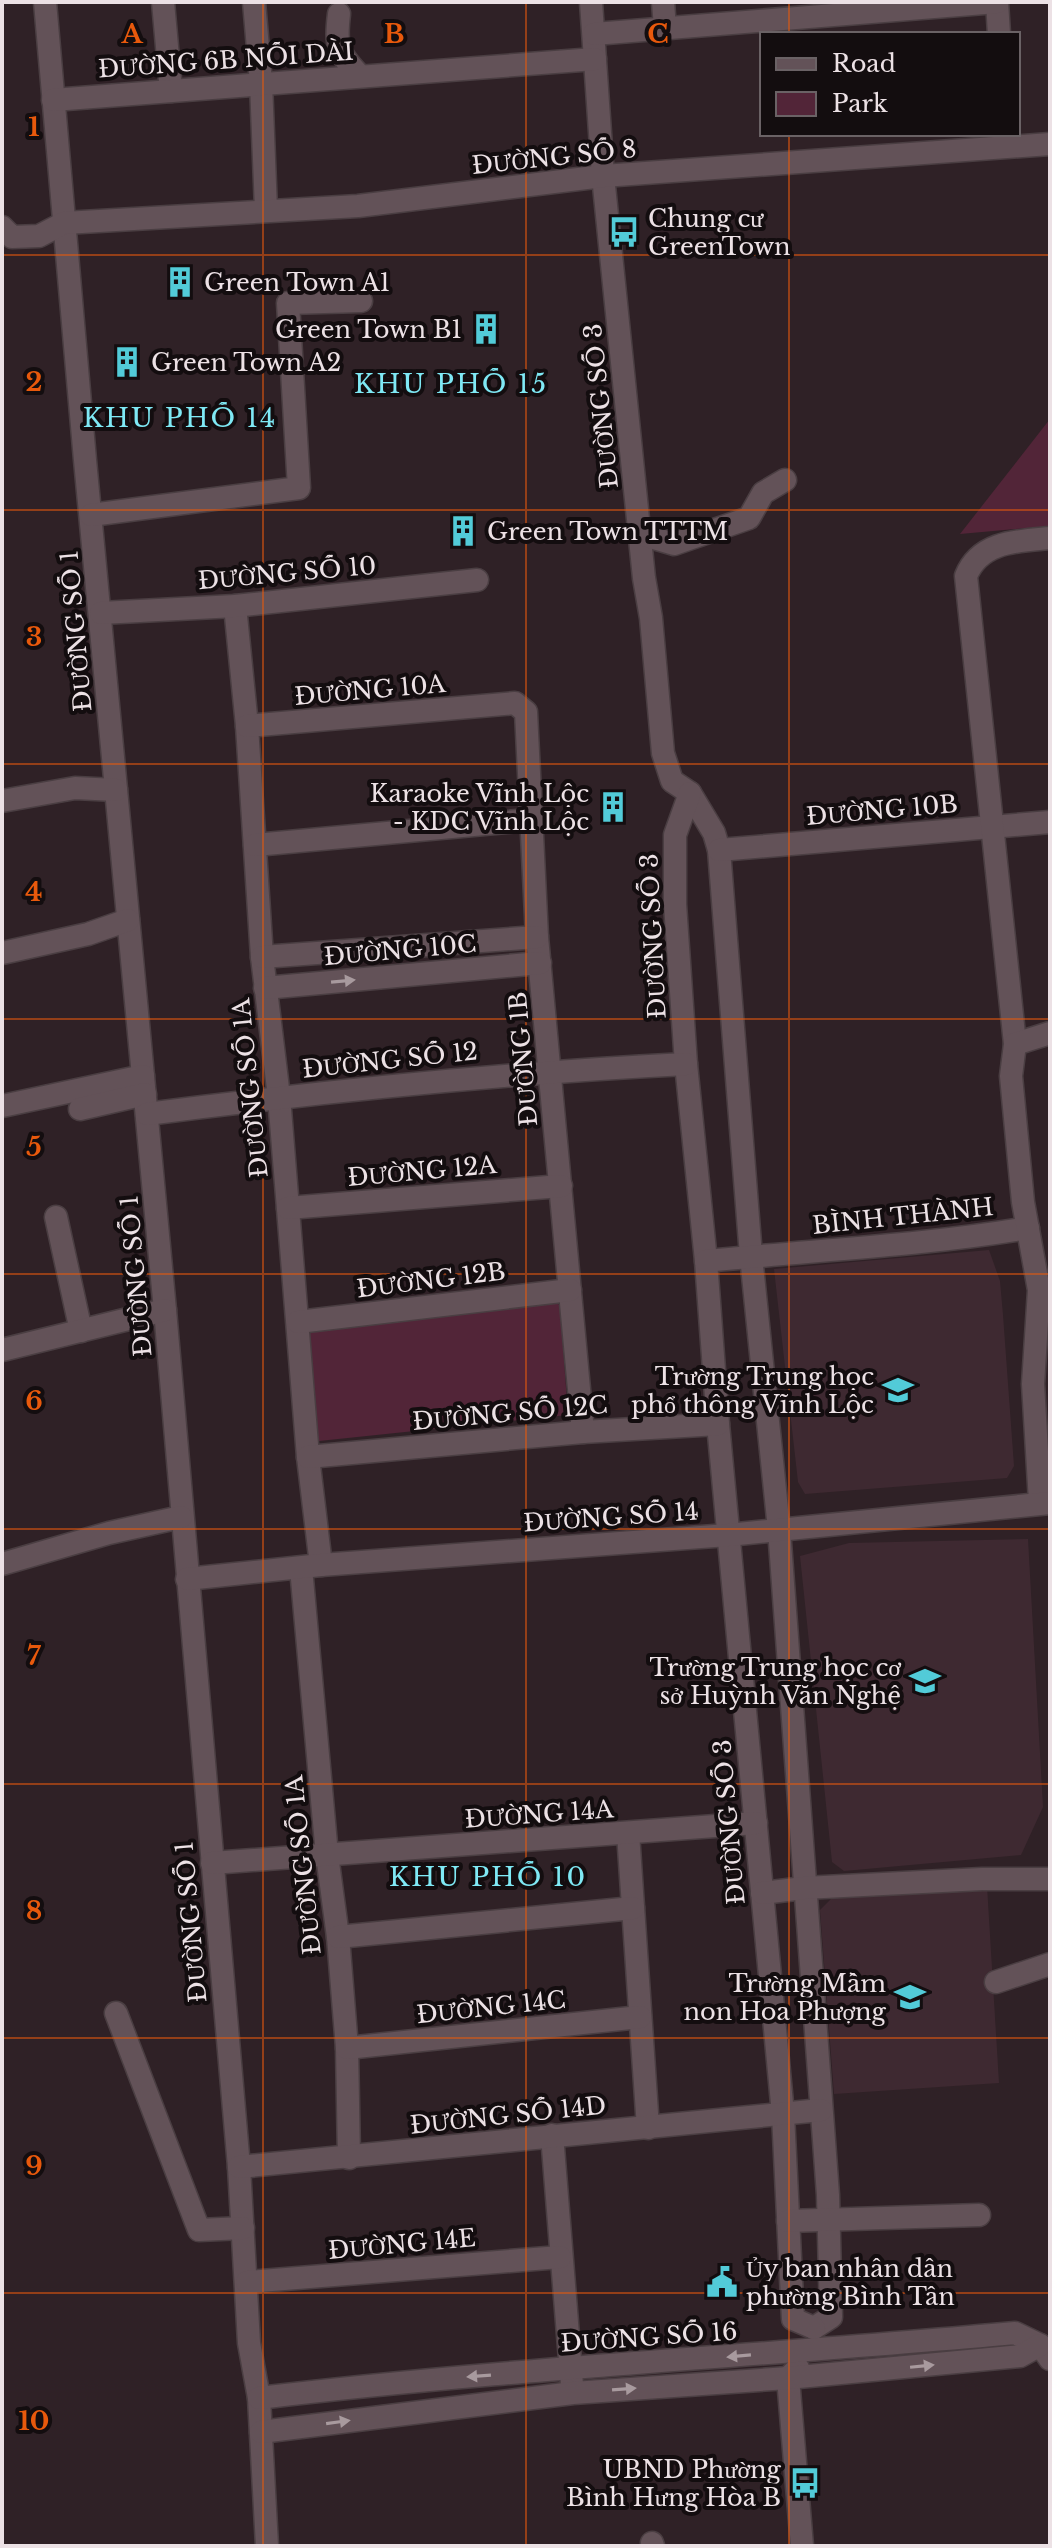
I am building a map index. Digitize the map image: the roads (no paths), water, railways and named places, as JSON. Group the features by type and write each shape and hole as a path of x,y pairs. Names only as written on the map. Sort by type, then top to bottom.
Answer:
{"street":[{"name":"ĐƯỜNG SỐ 1","path":"45,2 165,1310 239,2167 249,2343 259,2398 267,2546"},
{"path":"163,2 171,91"},
{"path":"254,2 266,210"},
{"name":"ĐƯỜNG SỐ 3","path":"591,2 603,176 663,753 672,781 690,793 675,835 675,904 686,1064 783,2114 793,2319 815,2339"},
{"path":"663,2 665,28"},
{"path":"594,34 997,2 999,32"},
{"path":"339,14 340,55 360,76"},
{"name":"ĐƯỜNG 6B NỐI DÀI","path":"53,100 595,59"},
{"name":"ĐƯỜNG SỐ 8","path":"2,227 12,237 39,236 64,223 358,206 603,176 1005,141 1050,144"},
{"path":"91,515 299,488 288,303 361,301"},
{"path":"640,534 674,544 749,518 763,493 785,480"},
{"name":"BÌNH THÀNH","path":"706,1261 871,1248 1028,1228 1011,1076 1015,1044 966,576 971,563 988,549 1013,541 1050,538"},
{"name":"ĐƯỜNG SỐ 10","path":"101,613 235,606 477,580"},
{"name":"ĐƯỜNG SỐ 1A","path":"235,606 247,726 262,957 279,1097 308,1457 327,1855 338,1937 347,2048 349,2158"},
{"name":"ĐƯỜNG 1B","path":"498,705 515,703 526,712 537,937 583,1432"},
{"name":"ĐƯỜNG 10A","path":"247,726 498,705"},
{"path":"2,801 75,788 116,790"},
{"path":"690,793 714,833 719,850 751,1256 779,1529 828,2218 831,2317 788,2378 802,2546"},
{"path":"255,845 529,820"},
{"name":"ĐƯỜNG 10B","path":"719,850 1050,822"},
{"path":"2,953 88,934 128,920"},
{"path":"262,957 537,937"},
{"name":"ĐƯỜNG 10C","path":"265,988 540,963"},
{"path":"1015,1044 1050,1033"},
{"name":"ĐƯỜNG SỐ 12","path":"145,1095 279,1097 550,1071 686,1064"},
{"path":"2,1106 145,1095"},
{"path":"80,1109 145,1095"},
{"name":"ĐƯỜNG 12A","path":"288,1208 561,1186"},
{"path":"56,1217 81,1331"},
{"path":"1028,1228 1039,1290 1033,1384 1045,1503"},
{"name":"ĐƯỜNG 12B","path":"298,1322 570,1290"},
{"path":"2,1350 165,1310"},
{"name":"ĐƯỜNG SỐ 12C","path":"308,1457 583,1432 718,1424"},
{"name":"ĐƯỜNG SỐ 14","path":"187,1579 311,1566 728,1535 1045,1503"},
{"path":"2,1564 109,1533 181,1517"},
{"name":"ĐƯỜNG 14A","path":"212,1863 756,1823"},
{"path":"628,1833 648,2128"},
{"path":"762,1893 982,1879 1050,1879"},
{"path":"338,1937 633,1908"},
{"path":"996,1982 1050,1964"},
{"path":"116,2013 199,2230 243,2228"},
{"name":"ĐƯỜNG 14C","path":"347,2048 640,2017"},
{"name":"ĐƯỜNG SỐ 14D","path":"239,2167 821,2110"},
{"path":"552,2135 573,2393"},
{"path":"788,2221 979,2215"},
{"name":"ĐƯỜNG 14E","path":"247,2282 560,2257"},
{"name":"ĐƯỜNG SỐ 16","path":"259,2398 400,2381 696,2360 815,2339 867,2346 1015,2333 1045,2352"},
{"path":"867,2346 870,2371"},
{"name":"ĐƯỜNG SỐ 16","path":"261,2432 573,2393 870,2371 1045,2352"},
{"path":"696,2360 698,2384"}],"place":[{"name":"Chung cư GreenTown","path":"624,232"},
{"name":"Green Town A1","path":"180,282"},
{"name":"Green Town B1","path":"486,329"},
{"name":"Green Town A2","path":"127,362"},
{"name":"Green Town TTTM","path":"463,531"},
{"name":"Karaoke Vĩnh Lộc - KDC Vĩnh Lộc","path":"613,807"},
{"name":"Trường Trung học phổ thông Vĩnh Lộc","path":"898,1390"},
{"name":"Trường Trung học cơ sở Huỳnh Văn Nghệ","path":"925,1681"},
{"name":"Trường Mầm non Hoa Phượng","path":"910,1997"},
{"name":"Ủy ban nhân dân phường Bình Tân","path":"722,2282"},
{"name":"UBND Phường Bình Hưng Hòa B","path":"805,2483"}],"district":[{"name":"KHU PHỐ 15","path":"451,384"},
{"name":"KHU PHỐ 14","path":"180,418"},
{"name":"KHU PHỐ 10","path":"488,1877"}]}
